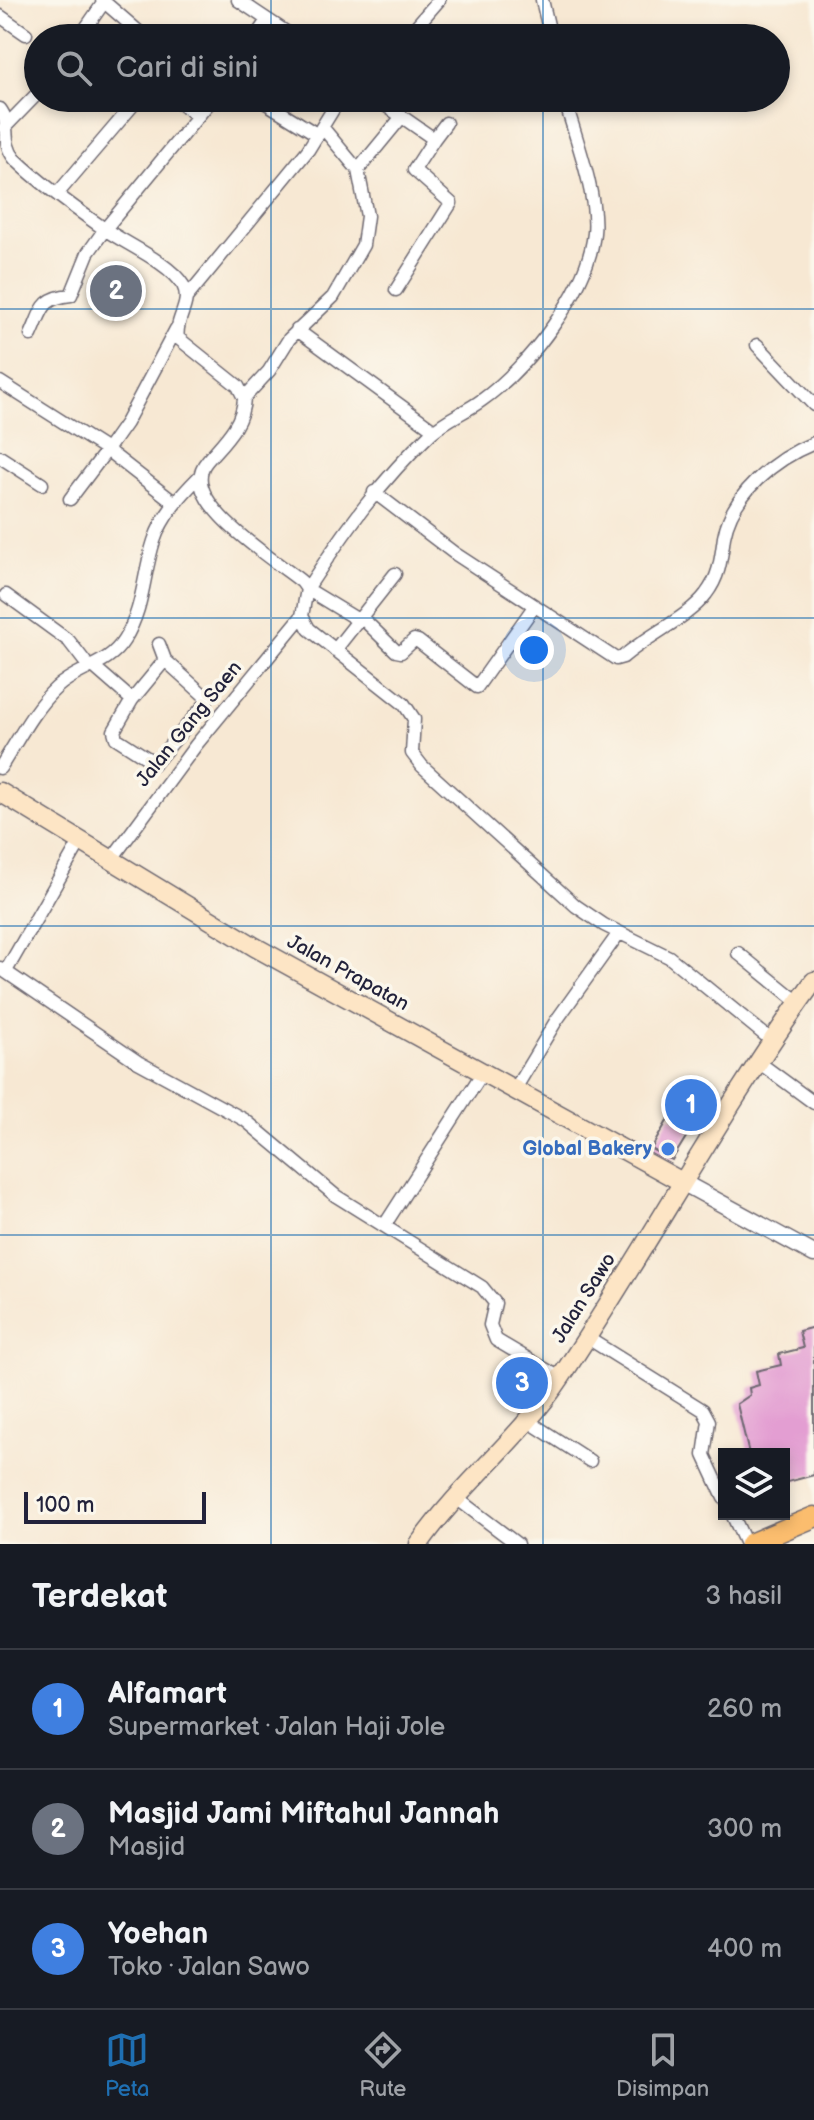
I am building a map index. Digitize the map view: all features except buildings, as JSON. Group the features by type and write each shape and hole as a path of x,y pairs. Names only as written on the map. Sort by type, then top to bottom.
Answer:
{"main road":[{"name":"Jalan Prapatan","path":"0,792 255,947 682,1182"},
{"name":"Jalan Sawo","path":"419,1544 455,1497 528,1421 560,1378 757,1061 814,981"},
{"path":"748,1544 814,1517"}],"street":[{"path":"238,0 273,24"},
{"path":"420,22 439,0"},
{"path":"542,0 548,24"},
{"path":"88,24 103,1 130,24"},
{"path":"0,16 24,33"},
{"path":"264,24 267,20"},
{"path":"2,132 24,108"},
{"path":"0,109 5,120 2,132 8,152 105,229 167,269 184,287 187,297"},
{"path":"58,193 127,112"},
{"path":"192,112 198,116"},
{"path":"31,335 47,301 53,296 71,295 88,253 105,229 201,112"},
{"path":"0,768 48,696 114,654 134,621 154,540 175,503 233,431 244,398 269,371 297,330 333,297 363,245 367,216 358,170 320,132 284,112"},
{"path":"70,499 126,423 176,329 187,297 320,132 332,112"},
{"path":"392,112 434,139"},
{"path":"568,112 593,202 594,236 589,255 550,335 483,400 434,430 374,492 307,589 302,616 309,629 404,704 414,719 412,753 422,766 576,906 619,933 669,957 771,1040"},
{"path":"358,170 400,119"},
{"path":"396,290 451,203 414,170 446,123"},
{"path":"176,329 184,345 238,386 244,398"},
{"path":"297,330 434,430"},
{"path":"757,345 814,405"},
{"path":"0,382 107,450 175,503"},
{"path":"374,492 533,608 606,655 623,657 705,595 719,570 727,526 735,510 776,462 814,443"},
{"path":"0,457 42,484"},
{"path":"199,477 206,499 215,511 307,589 360,619 396,651 401,652 414,640 418,641 477,687 533,608"},
{"path":"335,650 395,574"},
{"path":"6,595 69,641 91,666 132,700"},
{"name":"Jalan Gang Saen","path":"111,860 144,811 302,616"},
{"path":"159,644 165,660 207,698 197,715 155,763 116,738 116,723 165,660"},
{"path":"80,842 2,971 127,1055 245,1120 336,1196 482,1287 495,1303 490,1325 496,1340 560,1378"},
{"path":"515,1089 556,1021 619,933"},
{"path":"738,953 798,1002"},
{"path":"757,1061 814,1103"},
{"path":"384,1226 483,1072"},
{"path":"682,1182 814,1254"},
{"path":"586,1337 703,1410 709,1421 704,1455 718,1485"},
{"path":"528,1421 590,1461"},
{"path":"455,1497 517,1544"},
{"path":"735,1520 748,1544"}],"place":[{"name":"Masjid Jami Miftahul Jannah","path":"116,291"},
{"name":"Alfamart","path":"691,1105"},
{"name":"Global Bakery","path":"668,1149"},
{"name":"Yoehan","path":"522,1383"}]}
